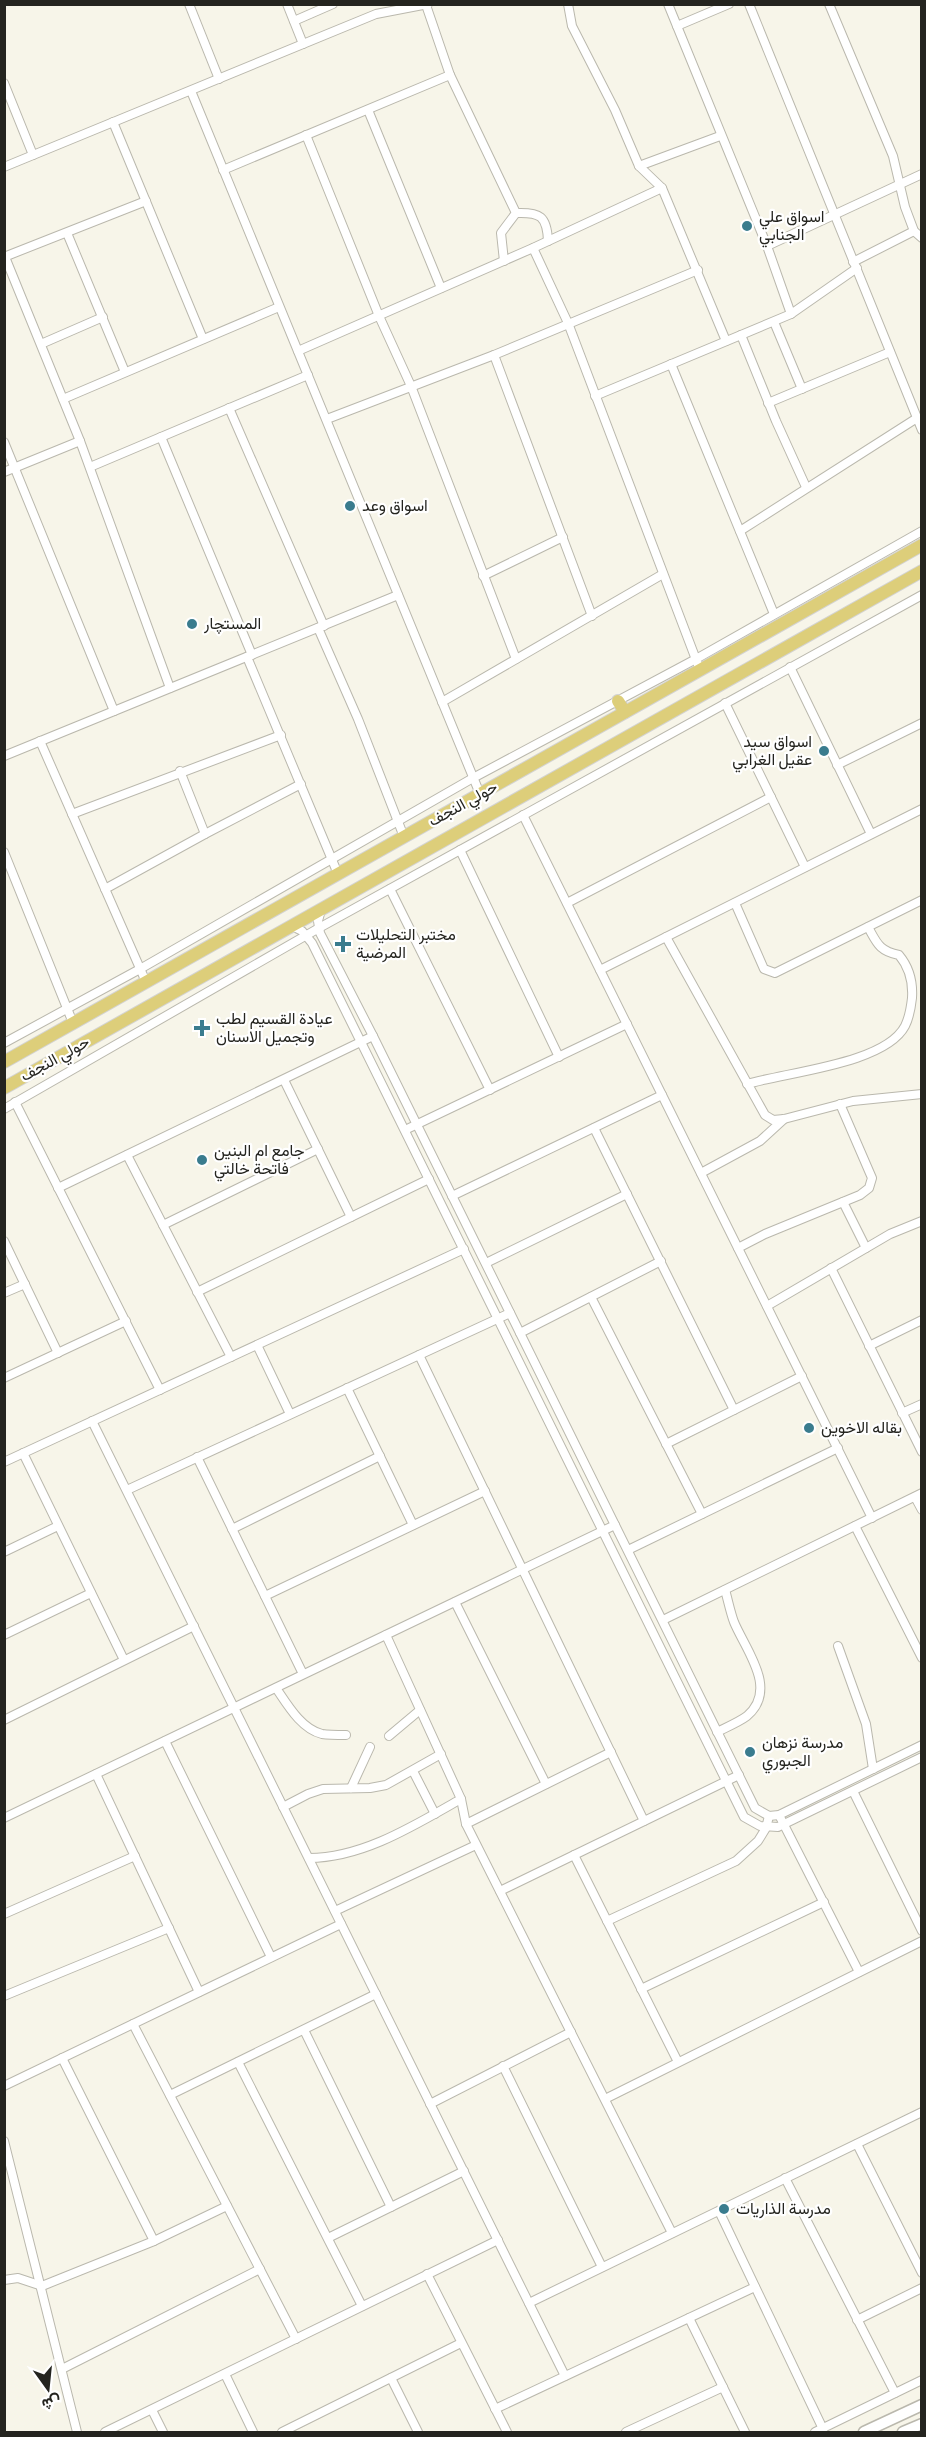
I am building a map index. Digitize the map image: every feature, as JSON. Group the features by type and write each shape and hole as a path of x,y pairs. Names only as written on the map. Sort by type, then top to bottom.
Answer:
{"main road":[{"name":"حولي النجف","path":"5,1059 580,739 622,707 829,590 921,545"},
{"name":"حولي النجف","path":"4,1088 921,571"},
{"path":"580,739 579,751 588,759"},
{"path":"540,761 548,766 552,780"},
{"path":"864,2433 921,2404"},
{"path":"903,2433 921,2424"}],"street":[{"path":"189,4 219,80"},
{"path":"287,4 303,44"},
{"path":"294,21 333,4"},
{"path":"372,4 376,14"},
{"path":"568,4 572,26 615,110 639,166 662,188 726,341"},
{"path":"668,4 720,136 767,246 791,314"},
{"path":"676,26 729,4"},
{"path":"749,4 921,430"},
{"path":"828,4 893,156 904,207 914,231 921,238"},
{"path":"4,166 376,14 427,5 450,75 516,213"},
{"path":"223,170 450,75"},
{"path":"4,82 33,155"},
{"path":"191,91 480,794"},
{"path":"368,110 441,288"},
{"path":"113,122 203,339"},
{"path":"306,135 379,316 411,386 516,659"},
{"path":"639,166 720,136"},
{"path":"767,246 921,174"},
{"path":"298,351 533,249 662,188"},
{"path":"146,201 5,257 90,467 170,688"},
{"path":"516,213 534,213 544,220 548,228 548,241"},
{"path":"504,261 501,233 516,213"},
{"path":"595,396 791,314 855,265 914,231"},
{"path":"67,232 125,372"},
{"path":"533,249 568,323 698,664 774,614 829,590 921,531"},
{"path":"327,419 494,355 698,270"},
{"path":"63,399 279,307"},
{"path":"41,344 103,317"},
{"path":"774,321 802,389"},
{"path":"741,335 768,403 806,487"},
{"path":"768,403 890,352"},
{"path":"494,355 592,616"},
{"path":"671,364 774,614"},
{"path":"90,467 308,375"},
{"path":"229,408 321,627 404,837"},
{"path":"740,531 917,418"},
{"path":"161,437 338,874"},
{"path":"4,472 80,441"},
{"path":"4,442 114,711"},
{"path":"483,576 562,537"},
{"path":"442,702 663,574"},
{"path":"4,1109 319,927 921,595"},
{"path":"4,756 398,596"},
{"path":"790,667 871,834"},
{"path":"725,703 805,867"},
{"path":"4,1043 141,969 473,778 622,707"},
{"path":"837,765 921,723"},
{"path":"72,814 180,771 280,735"},
{"path":"40,741 146,982"},
{"path":"180,771 205,834"},
{"path":"105,889 301,784"},
{"path":"567,903 771,797"},
{"path":"600,970 921,809"},
{"path":"523,815 872,1518"},
{"path":"460,850 559,1057"},
{"path":"4,852 73,1023"},
{"path":"390,889 490,1090"},
{"path":"735,903 764,969 774,973 921,900"},
{"path":"321,909 319,927 755,1808 769,1816 779,1815 921,1745"},
{"path":"292,926 306,935 362,1042 744,1816 754,1824 766,1828 784,1825 921,1758"},
{"path":"747,1084 855,1059 880,1049 895,1038 905,1026 911,1007 912,993 909,974 899,955 885,952 878,945 868,927"},
{"path":"666,937 747,1084 765,1115 772,1120 840,1104 921,1094"},
{"path":"405,1130 627,1024"},
{"path":"58,1188 373,1036"},
{"path":"284,1080 351,1216"},
{"path":"452,1196 662,1095"},
{"path":"15,1102 160,1390"},
{"path":"738,1248 765,1234 860,1195 869,1188 872,1178 840,1104"},
{"path":"701,1173 760,1142 784,1119"},
{"path":"594,1128 734,1410"},
{"path":"163,1225 318,1149"},
{"path":"128,1155 231,1357"},
{"path":"197,1292 429,1179"},
{"path":"486,1263 627,1194"},
{"path":"843,1202 866,1248"},
{"path":"767,1306 866,1248 921,1221"},
{"path":"4,1241 58,1353"},
{"path":"4,1461 464,1249"},
{"path":"520,1333 661,1262"},
{"path":"831,1268 921,1452"},
{"path":"4,1293 25,1284"},
{"path":"591,1297 702,1514"},
{"path":"127,1490 510,1313"},
{"path":"869,1346 921,1320"},
{"path":"4,1378 126,1321"},
{"path":"257,1345 290,1414"},
{"path":"419,1355 644,1821"},
{"path":"666,1444 802,1376"},
{"path":"347,1388 413,1525"},
{"path":"902,1413 921,1404"},
{"path":"92,1421 565,2376"},
{"path":"628,1551 838,1448"},
{"path":"23,1453 124,1660"},
{"path":"232,1529 380,1456"},
{"path":"197,1457 303,1674"},
{"path":"265,1596 485,1491"},
{"path":"663,1620 918,1495 921,1510"},
{"path":"4,1818 615,1525"},
{"path":"4,1552 58,1526"},
{"path":"855,1526 921,1658"},
{"path":"717,1732 747,1716 759,1697 761,1687 755,1663 733,1620 725,1590"},
{"path":"4,1635 91,1593"},
{"path":"455,1602 546,1785"},
{"path":"4,1719 194,1626"},
{"path":"386,1635 441,1754 476,1845 672,2233"},
{"path":"838,1646 866,1724 873,1769"},
{"path":"276,1688 295,1714 309,1727 320,1734 346,1735"},
{"path":"389,1736 420,1710"},
{"path":"165,1741 271,1957"},
{"path":"351,1788 370,1747"},
{"path":"466,1824 611,1752"},
{"path":"283,1807 322,1789 370,1788 386,1785 441,1754"},
{"path":"413,1771 435,1814"},
{"path":"96,1774 199,1992"},
{"path":"500,1891 739,1775"},
{"path":"853,1791 921,1931"},
{"path":"309,1858 320,1858 370,1846 460,1799"},
{"path":"779,1815 860,1971"},
{"path":"607,1921 736,1861 753,1847 766,1828 769,1816"},
{"path":"335,1911 476,1845"},
{"path":"574,1855 678,2062"},
{"path":"4,1914 135,1856"},
{"path":"641,1989 824,1902"},
{"path":"4,2086 341,1924"},
{"path":"4,1996 169,1928"},
{"path":"605,2099 921,1941"},
{"path":"170,2095 376,1994"},
{"path":"133,2024 296,2339"},
{"path":"303,2030 391,2207"},
{"path":"430,2104 571,2032"},
{"path":"62,2058 154,2241"},
{"path":"238,2062 362,2306"},
{"path":"503,2066 602,2267"},
{"path":"529,2303 921,2112"},
{"path":"4,2140 8,2166 42,2286 78,2433"},
{"path":"857,2144 921,2272"},
{"path":"328,2238 464,2171"},
{"path":"786,2178 895,2393"},
{"path":"4,2280 18,2278 42,2286 154,2241 227,2206"},
{"path":"719,2211 819,2431 921,2380"},
{"path":"105,2433 498,2240"},
{"path":"62,2369 260,2269"},
{"path":"427,2274 507,2433"},
{"path":"495,2409 755,2287"},
{"path":"857,2320 921,2288"},
{"path":"689,2318 745,2433"},
{"path":"282,2433 461,2343"},
{"path":"225,2374 253,2433"},
{"path":"391,2378 418,2433"},
{"path":"626,2433 723,2387"},
{"path":"152,2410 163,2433"}],"place":[{"name":"اسواق علي الجنابي","path":"747,226"},
{"name":"اسواق وعد","path":"350,506"},
{"name":"المستچار","path":"192,624"},
{"name":"اسواق سيد عقيل الغرابي","path":"824,751"},
{"name":"مختبر التحليلات المرضية","path":"343,944"},
{"name":"عيادة القسيم لطب وتجميل الاسنان","path":"202,1028"},
{"name":"جامع ام البنين فاتحة خالتي","path":"202,1160"},
{"name":"بقاله الاخوين","path":"809,1428"},
{"name":"مدرسة نزهان الجبوري","path":"750,1752"},
{"name":"مدرسة الذاريات","path":"724,2209"}]}
